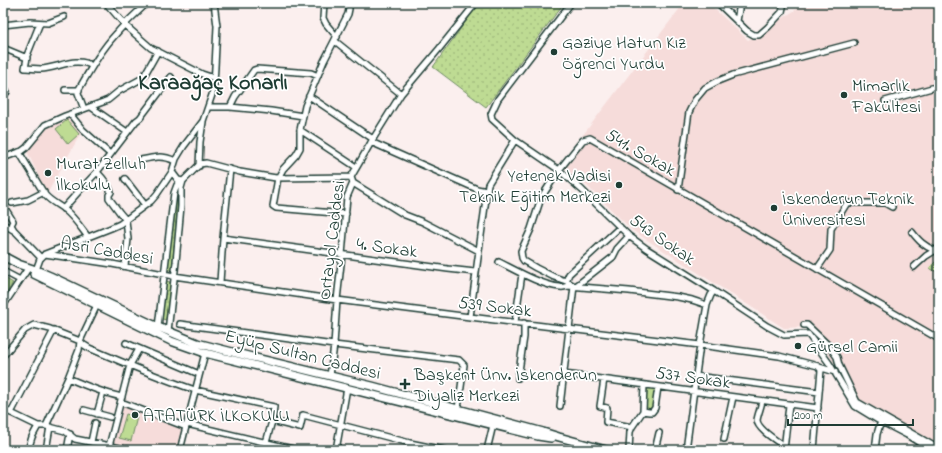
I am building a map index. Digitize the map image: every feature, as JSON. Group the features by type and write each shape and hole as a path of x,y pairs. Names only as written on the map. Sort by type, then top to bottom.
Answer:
{"main road":[{"name":"Eyüp Sultan Caddesi","path":"3,256 158,327 197,343 458,409 606,450"},
{"path":"18,264 97,305 171,340 204,353 493,425 548,438 559,438"}],"street":[{"path":"106,3 124,24 151,48 202,74 214,78"},
{"path":"84,109 78,93 92,66 124,24 147,3"},
{"path":"199,166 199,147 203,121 212,95 214,78 217,26 214,3"},
{"path":"324,3 323,18 336,39 401,94"},
{"path":"346,214 276,208 273,206 273,202 278,178 299,152 300,130 309,96 348,14 349,3"},
{"name":"Ortayol Caddesi","path":"330,376 347,196 353,183 351,177 401,94 476,3"},
{"name":"543 Sokak","path":"571,3 498,99 492,109 492,119 515,140 559,170 582,190 629,236 647,250 784,335 808,334 835,372 855,406 931,450"},
{"path":"718,3 747,31 754,35 759,35 768,27 782,12 784,3"},
{"path":"737,21 740,3"},
{"path":"3,25 30,22 48,23 64,17"},
{"path":"40,23 26,58 25,68 40,69 55,67 70,62 87,63 92,66"},
{"path":"678,190 689,112 695,100 705,88 733,75 854,42"},
{"path":"3,48 26,58"},
{"path":"3,158 26,148 45,125 108,100 119,91 141,78 145,74 158,51"},
{"path":"230,106 235,96 257,68 311,73 318,76"},
{"path":"63,209 97,172 127,132 145,112 170,76"},
{"path":"885,101 939,86"},
{"path":"65,90 79,90"},
{"path":"309,96 372,141 477,189 487,191"},
{"path":"91,106 127,132"},
{"path":"208,107 230,106 303,116"},
{"path":"70,114 83,130 110,154"},
{"path":"36,270 41,258 45,254 120,224 151,201 172,172 175,161 188,139 203,121"},
{"path":"300,130 356,167"},
{"name":"541. Sokak","path":"575,286 524,261 521,251 532,229 541,198 559,170 584,140 590,138 939,339"},
{"path":"470,317 488,184 515,140"},
{"path":"19,152 50,200 71,215 88,237"},
{"path":"141,160 160,157 169,158 175,161"},
{"path":"158,327 174,193 177,185 199,166 206,163 278,178 351,177"},
{"path":"220,282 230,169"},
{"path":"97,172 105,180 109,187 111,192 109,198 126,220 128,239 125,266"},
{"path":"172,172 182,181"},
{"path":"125,179 145,205"},
{"path":"168,331 182,181"},
{"path":"353,183 405,214 478,251"},
{"path":"12,203 28,200 44,192"},
{"path":"817,269 830,250 831,229 847,203 885,203 892,207"},
{"path":"3,205 13,220 11,225 15,231 41,258"},
{"path":"3,224 15,231"},
{"path":"566,281 569,274 620,227"},
{"path":"912,232 921,243 927,247 937,249"},
{"path":"560,406 575,286 613,257 617,249 629,236"},
{"name":"4. Sokak","path":"223,238 476,272"},
{"path":"914,267 926,256 937,249"},
{"name":"Asri Caddesi","path":"45,254 125,266 164,274"},
{"path":"499,262 548,285 561,288 575,286 629,291 678,297 707,304"},
{"path":"3,306 27,270"},
{"path":"3,271 20,280"},
{"name":"539 Sokak","path":"164,274 337,300 779,356 818,366 820,369 835,372"},
{"path":"515,322 522,274"},
{"path":"686,450 707,304 714,291"},
{"path":"46,450 48,426 79,350 80,341 97,305"},
{"path":"518,378 524,336 524,323"},
{"path":"180,324 459,360 464,365 458,409"},
{"path":"3,356 25,330 34,325 54,330 80,341 90,348 195,390 274,408 264,450"},
{"path":"804,325 807,325 829,346 837,357 838,365 857,402 939,449"},
{"path":"11,413 54,330"},
{"path":"126,343 199,374"},
{"path":"108,448 130,365 139,349"},
{"path":"180,450 204,353"},
{"path":"814,450 820,369"},
{"name":"537 Sokak","path":"564,374 818,408"},
{"path":"696,376 819,392"},
{"path":"68,378 89,388 103,392 187,426 297,450"},
{"path":"604,379 600,406 607,408 606,422 632,427"},
{"path":"629,450 630,432 643,411 644,385"},
{"path":"643,411 652,412 655,408 658,387"},
{"path":"336,450 347,388"},
{"path":"97,414 103,392"},
{"path":"724,439 733,397"},
{"path":"762,401 757,421 758,424 784,448"},
{"path":"784,448 789,405"},
{"path":"3,409 38,426 48,426 65,431 75,439 91,442 108,448 130,450"},
{"path":"84,410 110,417"},
{"path":"272,421 300,428 303,415 444,450"},
{"path":"875,450 877,434 881,421"},
{"path":"91,442 95,423"},
{"path":"487,450 493,425"},
{"path":"28,450 32,437 38,426"},
{"path":"655,450 659,433"},
{"path":"67,450 70,434"}],"shaded area":[{"name":"İskenderun Teknik Üniversitesi","path":"684,3 708,3 748,40 767,30 806,3 939,3 939,450 856,403 844,378 825,349 806,327 784,328 633,231 586,185 560,165"},
{"name":"Murat Zelluh İlkokulu","path":"70,116 82,131 47,194 27,151 46,129"},
{"name":"ATATÜRK İLKOKULU","path":"121,402 186,427 180,450 130,450 109,445"}],"green space":[{"path":"479,3 564,3 486,107 433,67"},
{"path":"67,120 79,134 68,144 56,129"},
{"path":"177,190 179,190 172,270 167,270 170,238"},
{"path":"939,258 939,273 929,268"},
{"path":"3,277 13,283 3,299"},
{"path":"166,281 170,282 167,320 162,319"},
{"path":"645,388 656,389 654,405 651,410 644,410"},
{"path":"126,414 137,417 131,441 119,438"}],"place":[{"name":"Gaziye Hatun Kız Öğrenci Yurdu","path":"554,52"},
{"name":"Mimarlık Fakültesi","path":"844,95"},
{"name":"Murat Zelluh İlkokulu","path":"48,173"},
{"name":"Yetenek Vadisi Teknik Eğitim Merkezi","path":"619,185"},
{"name":"İskenderun Teknik Üniversitesi","path":"774,208"},
{"name":"Gürsel Camii","path":"798,346"},
{"name":"Başkent Ünv. İskenderun Diyaliz Merkezi","path":"405,384"},
{"name":"ATATÜRK İLKOKULU","path":"135,415"}],"district":[{"name":"Karaağaç Konarlı","path":"213,81"}]}
